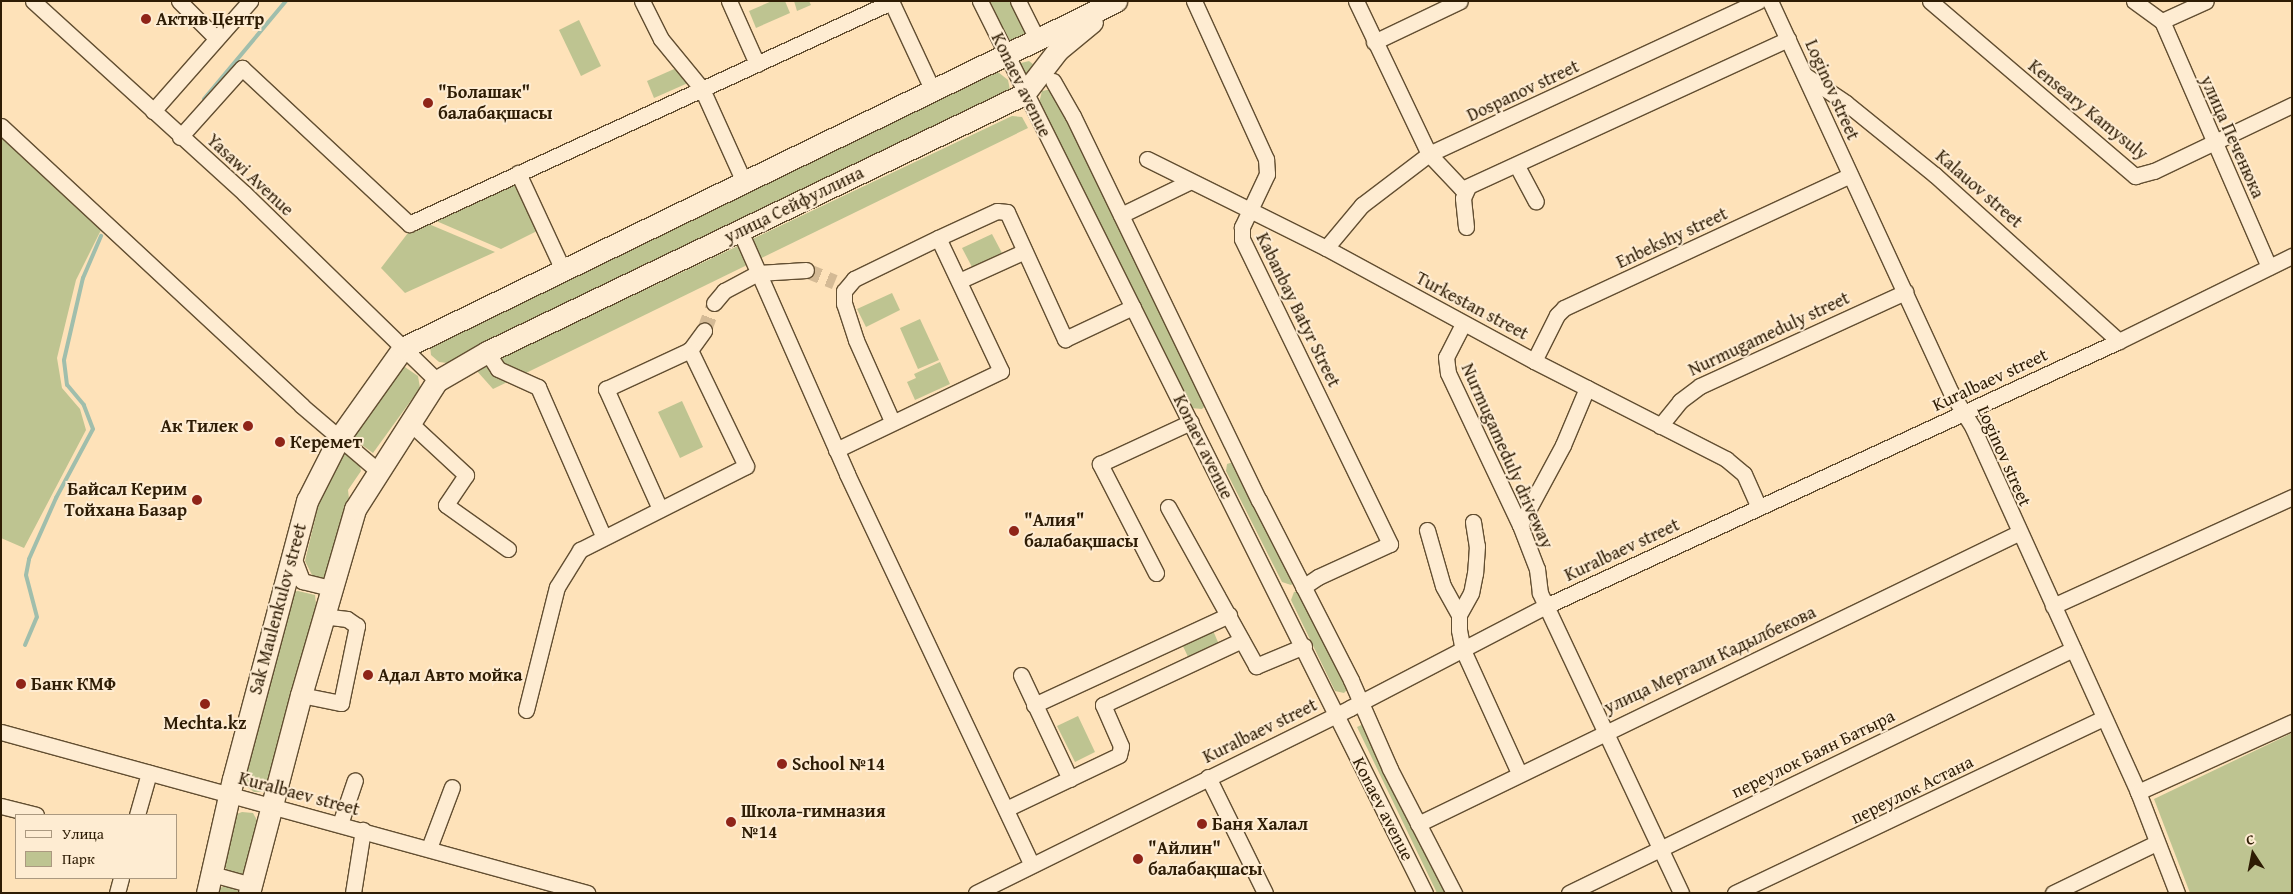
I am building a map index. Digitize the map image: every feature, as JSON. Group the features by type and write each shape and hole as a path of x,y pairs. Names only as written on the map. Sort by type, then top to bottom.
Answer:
{"main road":[{"path":"403,348 562,268 1006,56 1116,1"},
{"name":"улица Сейфуллина","path":"438,381 487,352 1024,94 1050,74 1058,50 1082,29 1127,1"},
{"name":"Konaev avenue","path":"1037,39 1050,74"},
{"name":"Sak Maulenkulov street","path":"209,883 230,795 307,501 339,438 403,348"},
{"path":"250,891 301,695 355,509 377,470 438,381"}],"street":[{"name":"Yasawi Avenue","path":"33,1 180,137 244,193 438,381"},
{"path":"179,1 216,38"},
{"path":"153,111 250,1"},
{"path":"642,1 661,39 702,89 744,182"},
{"path":"728,1 757,64"},
{"name":"Konaev avenue","path":"980,1 1024,94 1304,646 1336,715 1425,893"},
{"name":"Konaev avenue","path":"1018,1 1037,39"},
{"name":"Kabanbay Batyr Street","path":"1194,1 1264,149 1267,174 1242,227 1242,239 1390,544 1318,577 1303,587"},
{"path":"1356,1 1429,154 1457,186 1467,189 1788,39"},
{"path":"1374,42 1460,1"},
{"name":"Dospanov street","path":"1326,248 1362,206 1429,154 1758,1"},
{"name":"Loginov street","path":"1770,1 1952,394 1965,412 2018,533 2138,792 2177,893"},
{"name":"Kenseary Kamysuly","path":"1930,1 2135,176 2154,171 2292,105"},
{"path":"2134,1 2162,21 2206,1"},
{"path":"180,137 242,68 409,224 891,2 933,91"},
{"name":"улица Печенюка","path":"2162,21 2269,267"},
{"name":"Konaev avenue","path":"1050,74 1121,215 1418,824 1454,893"},
{"name":"Kalauov street","path":"1806,76 1846,103 1935,175 2119,340"},
{"path":"1,126 339,438 377,470"},
{"name":"Turkestan street","path":"1147,159 1189,182 1326,248 1463,324 1737,467 1749,482 1758,506"},
{"path":"1517,166 1536,201"},
{"path":"518,173 562,268"},
{"name":"Enbekshy street","path":"1534,361 1557,315 1564,308 1850,175"},
{"path":"1121,215 1189,182"},
{"path":"1466,227 1463,204 1467,189"},
{"path":"892,422 856,340 839,286 938,238 1002,210 1007,212 1065,339 1133,307"},
{"path":"740,231 836,450 1031,863"},
{"path":"836,450 1001,371 938,238"},
{"path":"960,281 1025,252"},
{"name":"Kuralbaev street","path":"976,893 1031,863 1360,703 1546,606 2119,340 2292,256"},
{"path":"714,304 724,291 758,273 806,270"},
{"name":"Nurmugameduly street","path":"1660,426 1680,401 1700,386 1905,292"},
{"name":"Nurmugameduly driveway","path":"1463,324 1449,347 1446,364 1520,526 1546,606 1603,732 1681,893"},
{"path":"660,509 606,389 690,350 704,331"},
{"path":"526,710 557,587 580,550 603,536 746,466 690,350"},
{"path":"487,352 498,369 538,387 603,536"},
{"path":"1520,526 1563,445 1588,388"},
{"path":"409,422 466,475 446,505 508,549"},
{"path":"1156,573 1100,464 1191,422"},
{"path":"2053,606 2292,497"},
{"path":"1168,507 1256,666 1304,646"},
{"path":"1459,615 1471,593 1475,574 1477,546 1473,522"},
{"path":"1428,530 1443,586 1459,615 1463,650 1519,774"},
{"name":"улица Мергали Кадылбекова","path":"1418,824 1603,732 2018,533"},
{"path":"293,556 302,581 332,588"},
{"path":"1034,705 1229,615"},
{"path":"301,695 341,703 357,626 347,619 324,616"},
{"path":"1006,809 1121,751 1103,705 1242,640"},
{"name":"переулок Баян Батыра","path":"1569,893 2073,649"},
{"path":"1021,675 1070,778"},
{"name":"переулок Астана","path":"1736,893 2104,718"},
{"path":"2138,792 2292,722"},
{"name":"Kuralbaev street","path":"1,732 272,807 430,848 588,893"},
{"path":"138,814 149,773"},
{"path":"1208,777 1265,893"},
{"path":"340,824 355,780"},
{"path":"430,848 452,787"},
{"path":"1,806 32,814"},
{"path":"353,893 363,830"},
{"path":"2053,893 2156,842"},
{"path":"117,893 121,879"},
{"path":"209,883 250,891"}],"green space":[{"path":"772,1 785,1 790,13 756,28 749,11"},
{"path":"794,1 809,1 811,5 797,11"},
{"path":"990,1 1013,1 1027,32 1009,42"},
{"path":"579,20 601,66 581,76 559,30"},
{"path":"1029,61 1034,65 1029,79 1018,68 1021,63"},
{"path":"681,66 688,83 654,98 647,81"},
{"path":"998,72 1008,80 1010,90 447,363 439,362 431,355 430,346 571,275"},
{"path":"1052,89 1208,403 1202,409 1191,408 1186,403 1039,103 1042,91"},
{"path":"1012,116 1022,117 1028,128 493,389 476,370"},
{"path":"1,132 103,226 76,280 57,358 62,388 80,409 86,430 24,548 1,538"},
{"path":"516,179 541,229 501,249 434,220"},
{"path":"424,222 495,252 405,293 381,268 411,229"},
{"path":"992,234 1002,253 972,267 962,248"},
{"path":"892,293 900,310 866,327 857,309"},
{"path":"920,319 939,360 918,369 900,328"},
{"path":"940,362 950,384 915,400 907,382 916,378 914,374"},
{"path":"399,363 418,376 420,388 373,453 351,437"},
{"path":"682,401 703,447 680,458 658,412"},
{"path":"344,450 359,462 361,471 348,490 349,499 324,580 313,577 305,561 322,490"},
{"path":"1233,462 1295,582 1291,585 1282,582 1226,471 1227,464"},
{"path":"298,591 315,595 316,604 272,780 265,792 254,792 242,783 293,592"},
{"path":"1301,591 1347,690 1344,693 1335,691 1291,600 1294,592"},
{"path":"1211,626 1221,649 1191,663 1180,640"},
{"path":"1078,716 1095,752 1075,762 1057,726"},
{"path":"1368,722 1453,893 1437,893 1357,727"},
{"path":"2292,733 2292,893 2190,893 2154,799"},
{"path":"242,812 253,813 258,822 243,874 236,876 228,873 224,864 234,815"},
{"path":"230,885 240,893 217,893 219,888"}],"waterway":[{"path":"204,99 286,1"},
{"path":"25,645 37,617 26,575 29,559 56,498 93,429 84,405 67,385 64,360 83,278 101,236"}],"tunnel":[{"path":"806,270 835,282"},
{"path":"704,331 714,303"}],"place":[{"name":"Актив Центр","path":"146,19"},
{"name":"\"Болашак\" балабақшасы","path":"428,103"},
{"name":"Ак Тилек","path":"248,426"},
{"name":"Керемет","path":"280,442"},
{"name":"Байсал Керим Тойхана Базар","path":"197,500"},
{"name":"\"Алия\" балабақшасы","path":"1014,531"},
{"name":"Адал Авто мойка","path":"368,675"},
{"name":"Банк КМФ","path":"21,684"},
{"name":"Mechta.kz","path":"205,704"},
{"name":"School №14","path":"782,764"},
{"name":"Школа-гимназия №14","path":"731,822"},
{"name":"Баня Халал","path":"1202,824"},
{"name":"\"Айлин\" балабақшасы","path":"1138,859"}]}
